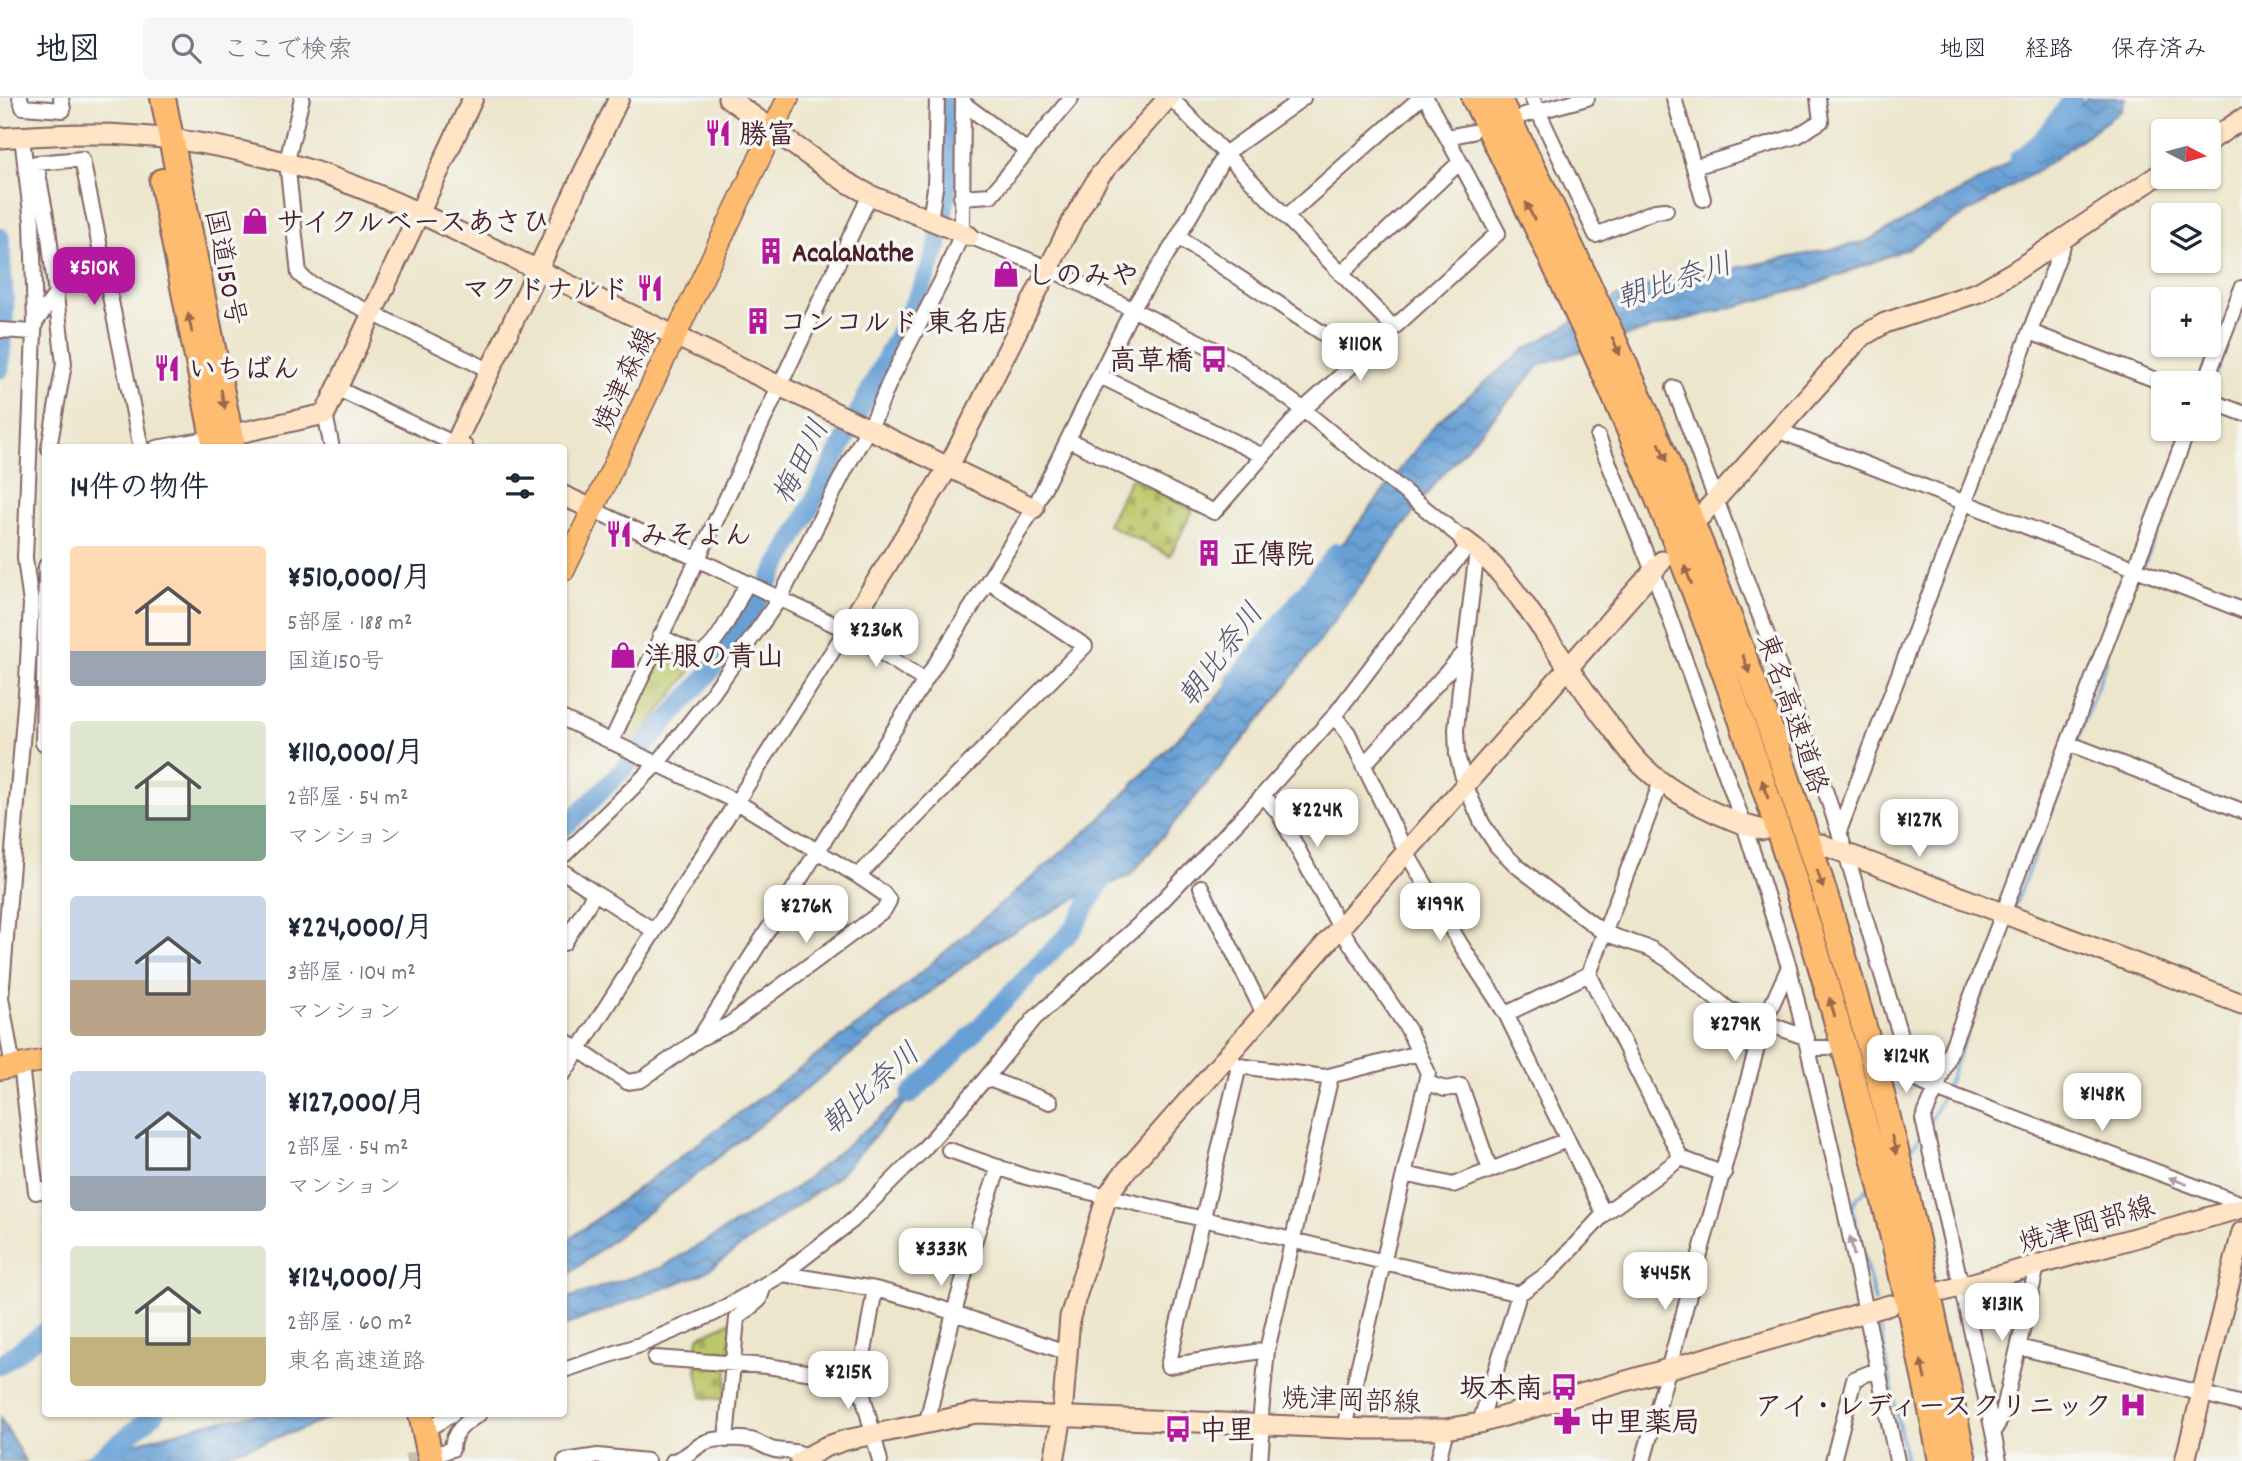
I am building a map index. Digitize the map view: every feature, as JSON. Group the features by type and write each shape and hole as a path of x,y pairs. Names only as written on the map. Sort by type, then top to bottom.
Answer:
{"highway":[{"name":"国道150号","path":"146,98 162,139 223,442"},
{"name":"国道150号","path":"162,139 163,98"},
{"name":"東名高速道路","path":"1474,98 1568,267"},
{"name":"東名高速道路","path":"1498,98 1568,267 1626,395 1682,499 1738,642 1821,883 1876,1071 1904,1184 1964,1461"},
{"name":"東名高速道路","path":"1626,395 1757,765 1805,911 1865,1128 1904,1283 1941,1461"},
{"path":"416,1419 444,1456"},
{"path":"415,1461 416,1419"}],"main road":[{"name":"焼津森線","path":"567,564 788,98"},
{"path":"11,1067 42,1061"}],"street":[{"path":"20,98 23,107 63,110 61,98"},
{"path":"302,98 287,162 299,274 308,282 489,370"},
{"path":"331,444 325,414 473,98"},
{"path":"458,444 489,370 619,98"},
{"path":"728,98 843,180 870,195 1048,268 1234,359 1303,410 1470,545 1512,588 1632,754 1661,782 1712,811 1754,828"},
{"path":"931,221 935,188 937,98"},
{"path":"961,197 991,195 1070,98"},
{"path":"567,1068 949,466 1060,242 1100,174 1169,98 1226,153 1394,328"},
{"path":"699,1039 1034,508 1133,308 1226,153 1303,98"},
{"path":"1069,440 1214,512 1303,410 1498,233 1423,98 1286,216"},
{"path":"1532,98 1596,235 1655,211 1666,210"},
{"path":"1524,115 1587,98"},
{"path":"1674,98 1703,199"},
{"path":"1694,167 1797,136 1821,121 1818,98"},
{"path":"963,101 1026,150"},
{"path":"567,852 653,762 712,694 777,597 868,427 942,280 962,233 963,101"},
{"path":"2221,133 2242,119"},
{"path":"1447,138 1472,132"},
{"path":"42,1191 36,1192 30,1141 11,1067 1,998 31,604 25,558 34,329 32,222 13,137 91,134 162,139 230,148 287,162 380,195 1034,508"},
{"path":"50,444 64,371 48,226 36,163 82,159 140,444"},
{"path":"1341,274 1460,162"},
{"path":"1701,516 1861,337 1885,323 1979,292 2151,180"},
{"path":"615,744 660,636 870,195"},
{"path":"1178,237 1360,358"},
{"path":"1839,831 2066,237"},
{"path":"2210,371 2242,288"},
{"path":"34,329 55,295"},
{"path":"0,330 34,329"},
{"path":"2030,332 2151,378"},
{"path":"1100,376 1263,456"},
{"path":"1674,388 1839,831 1913,1079"},
{"path":"338,389 451,444"},
{"path":"2221,405 2242,412"},
{"path":"201,444 223,442 325,414"},
{"path":"1777,430 2242,610"},
{"path":"1598,437 1657,566 1754,828 1808,1043 1879,1369 1896,1461"},
{"path":"1999,1461 1953,1289 1923,1119 2011,915 2067,743 2141,572 2184,441"},
{"path":"567,497 846,630 924,680"},
{"path":"1470,545 1465,652 1456,730 1458,755 1465,785 1482,823 1497,846 1517,866 1604,933 1651,949 1670,961 1728,1009 1764,1022 1808,1043 1827,1048"},
{"path":"567,1369 640,1345 715,1313 783,1274 853,1220 986,1078 1035,1018 1144,920 1263,795 1334,716 1406,621 1470,545"},
{"path":"1055,1461 1062,1416 1065,1352 1070,1317 1107,1196 1120,1178 1233,1062 1264,1014 1657,566"},
{"path":"858,876 1085,646 989,582"},
{"path":"660,636 702,655 722,630 749,584"},
{"path":"1363,766 1465,652"},
{"path":"1334,716 1348,733 1406,852 1506,1014 1604,1214"},
{"path":"567,720 737,802 858,876 883,893 889,901 884,910 730,1024 699,1039 641,1080 627,1082 567,1042"},
{"path":"2067,743 2242,811"},
{"path":"1506,1014 1589,974 1661,782"},
{"path":"1263,795 1278,812 1340,928 1408,1029 1428,1073 1344,1428"},
{"path":"1821,844 2242,1004"},
{"path":"567,874 653,930"},
{"path":"1201,887 1264,1014"},
{"path":"567,938 596,893"},
{"path":"1643,1461 1764,1022 1789,967"},
{"path":"1589,974 1681,1158 1724,1174"},
{"path":"1233,1062 1325,1077 1419,1053"},
{"path":"1233,1062 1203,1218 1168,1366 1267,1350"},
{"path":"1890,1068 1936,1089 2242,1206"},
{"path":"1260,1461 1267,1350 1331,1076"},
{"path":"986,1078 1050,1102"},
{"path":"1427,1083 1444,1090 1461,1086 1490,1170"},
{"path":"30,1141 42,1140"},
{"path":"1405,1174 1453,1185 1567,1140"},
{"path":"949,1150 1026,1177 1519,1294"},
{"path":"1480,1423 1519,1294 1550,1272 1604,1214 1681,1158"},
{"path":"927,1422 953,1311 976,1230 999,1167"},
{"name":"焼津岡部線","path":"1953,1289 2242,1206"},
{"path":"2185,1461 2242,1232"},
{"path":"1993,1432 2002,1417 2037,1266"},
{"path":"783,1274 875,1289 953,1311 1065,1352"},
{"path":"726,1440 737,1318 759,1300 764,1286"},
{"path":"875,1289 859,1380 880,1461"},
{"name":"焼津岡部線","path":"807,1459 846,1440 976,1413 1344,1428 1446,1429 1480,1423 1890,1305"},
{"path":"2019,1347 2242,1404"},
{"path":"655,1358 732,1362 859,1380"},
{"path":"1833,1461 1854,1379 1879,1369"},
{"path":"444,1456 458,1431 475,1417"},
{"path":"1438,1461 1446,1429"},
{"path":"673,1461 683,1459 693,1449 708,1441 726,1440 751,1440 772,1450 797,1452 807,1459"},
{"path":"565,1461 598,1456 647,1461"}],"green space":[{"path":"1131,478 1193,510 1170,556 1107,524"},
{"path":"662,647 698,662 635,742 620,732"},
{"path":"732,1321 729,1359 696,1357 698,1337"},
{"path":"696,1365 728,1366 725,1399 702,1398"}],"water":[{"path":"2087,98 2125,98 2121,111 2040,169 1909,248 1809,287 1653,328 1541,364 1435,483 1277,699 1130,876 1075,899 993,943 567,1276 567,1241 866,1019 1096,823 1251,662 1436,423 1525,349 1628,290 1865,242 1987,177 2038,142"},
{"path":"930,1076 837,1177 704,1273 567,1325 567,1298 660,1268 794,1189"},
{"path":"0,1417 25,1461 0,1461"},
{"path":"240,1417 332,1417 204,1461 69,1461 212,1422"}],"waterway":[{"name":"梅田川","path":"567,825 618,775 711,671 756,605 804,520 922,287 937,249 947,193 949,98"},
{"name":"朝比奈川","path":"2018,159 2041,140 2073,98"},
{"path":"0,237 5,306 0,369"},
{"path":"2217,371 2242,308"},
{"path":"2143,567 2191,441"},
{"name":"朝比奈川","path":"1235,682 1337,552"},
{"path":"2077,741 2107,660"},
{"path":"2013,911 2075,748"},
{"name":"朝比奈川","path":"910,1095 1073,929 1109,869"},
{"path":"1946,1088 2010,922"},
{"path":"1928,1126 1943,1095"},
{"path":"1907,1154 1922,1135"},
{"path":"1870,1186 1856,1199 1852,1207 1875,1302"},
{"path":"1878,1316 1906,1461"},
{"name":"梅田川","path":"0,1365 42,1334"},
{"name":"朝比奈川","path":"96,1461 151,1417"}],"tunnel":[{"path":"406,1461 435,1454"}],"place":[{"name":"勝富","path":"718,133"},
{"name":"サイクルベースあさひ","path":"255,221"},
{"name":"AcalaNathe","path":"771,251"},
{"name":"しのみや","path":"1006,274"},
{"name":"マクドナルド","path":"650,288"},
{"name":"コンコルド 東名店","path":"758,321"},
{"name":"高草橋","path":"1214,359"},
{"name":"いちばん","path":"167,368"},
{"name":"みそよん","path":"619,534"},
{"name":"正傳院","path":"1209,553"},
{"name":"洋服の青山","path":"623,655"},
{"name":"坂本南","path":"1564,1387"},
{"name":"アイ・レディースクリニック","path":"2133,1405"},
{"name":"中里薬局","path":"1567,1421"},
{"name":"中里","path":"1178,1429"}]}
